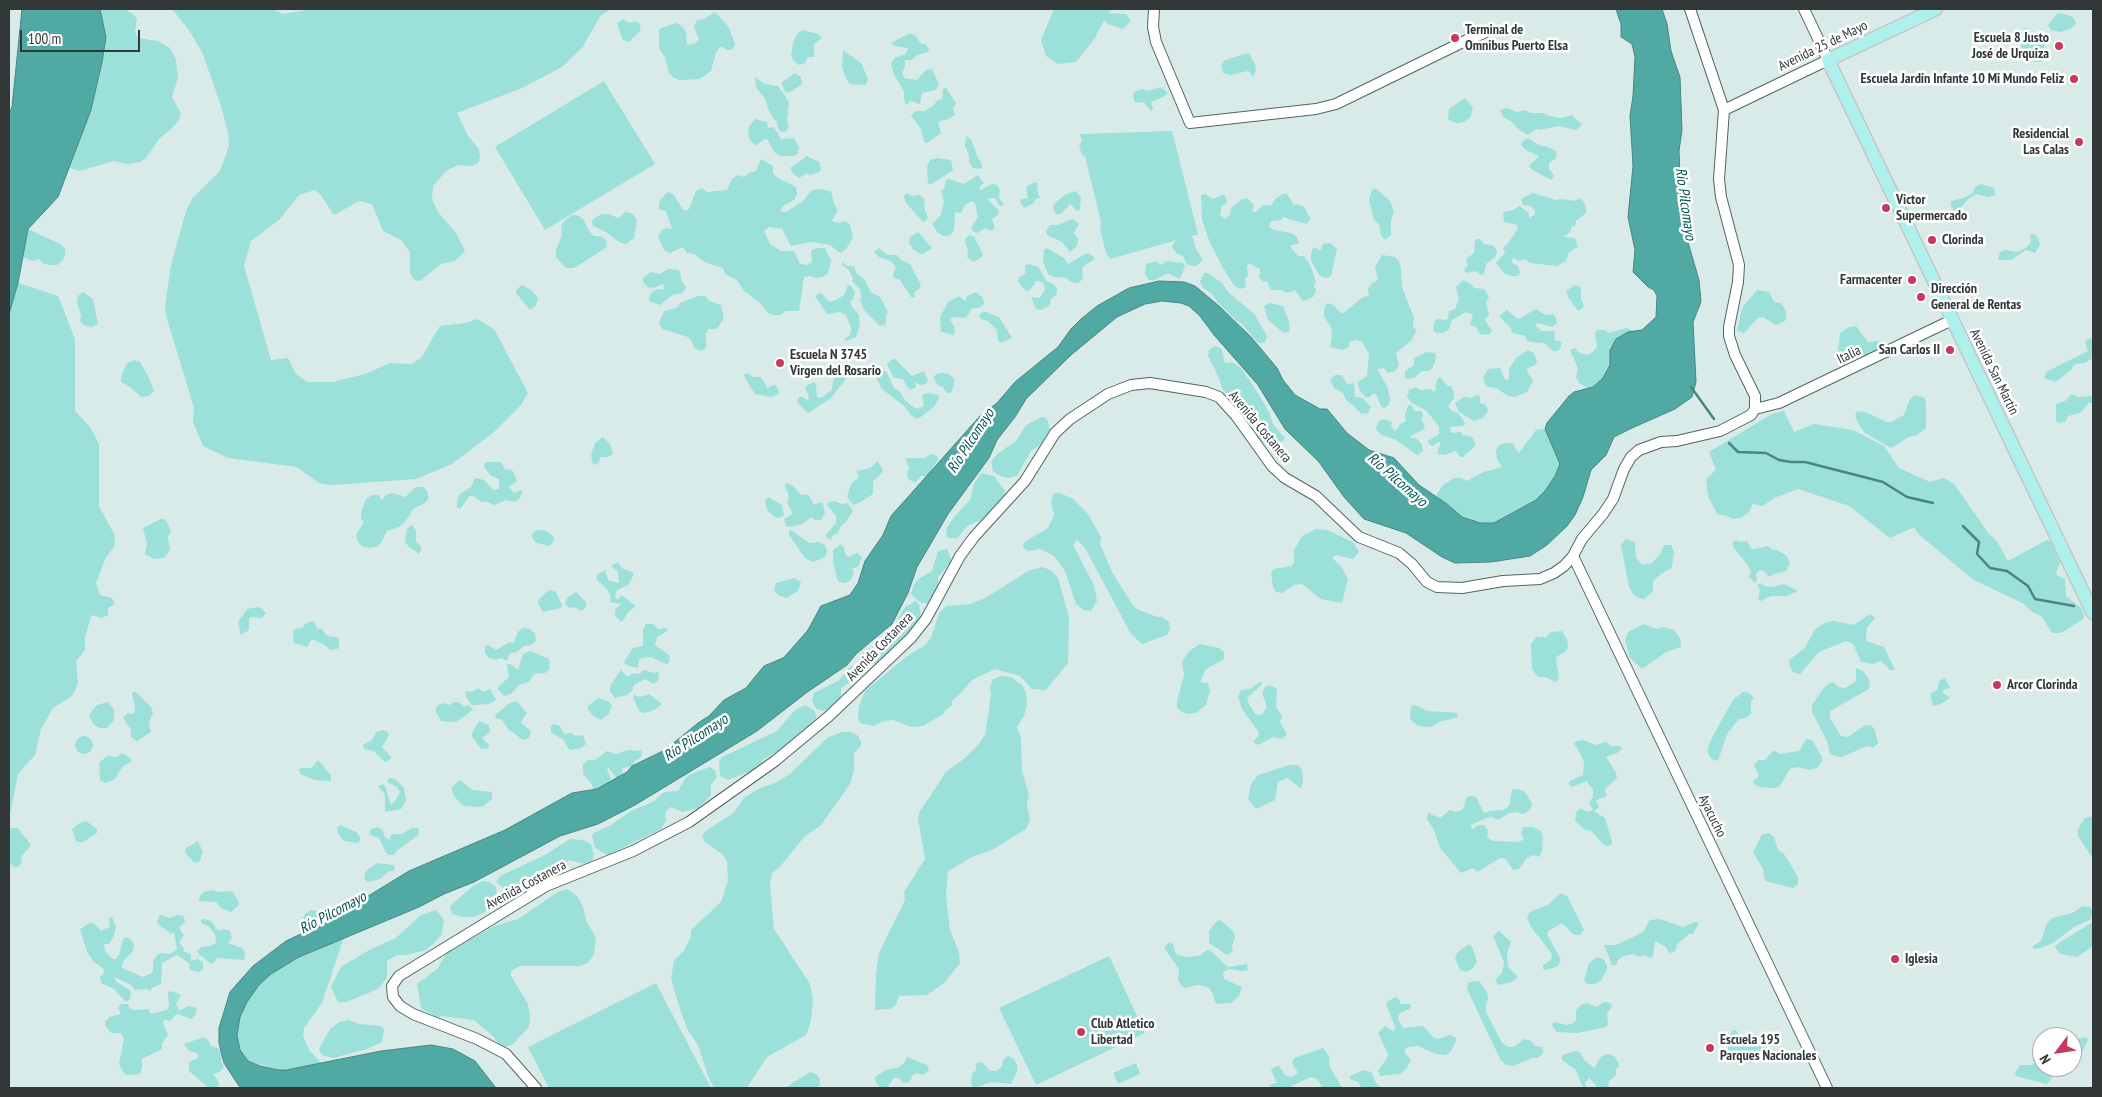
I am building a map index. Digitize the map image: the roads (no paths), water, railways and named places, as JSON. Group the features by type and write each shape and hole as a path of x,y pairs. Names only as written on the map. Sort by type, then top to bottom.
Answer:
{"main road":[{"name":"Avenida 25 de Mayo","path":"1828,60 1936,9"},
{"name":"Avenida San Martín","path":"1828,60 2093,613"}],"street":[{"path":"1154,9 1153,27 1156,42 1190,122 1316,109 1336,104 1461,42 1484,33"},
{"path":"1690,9 1724,110 1719,179 1721,198 1739,265 1729,336 1735,355 1755,396 1756,409"},
{"name":"Avenida San Martín","path":"1804,9 1828,60"},
{"name":"Avenida 25 de Mayo","path":"1724,110 1828,60"},
{"name":"Italia","path":"1756,409 1779,404 1952,320"},
{"name":"Avenida Costanera","path":"536,1088 506,1054 477,1039 413,1014 400,1006 393,997 392,986 399,976 546,886 633,851 689,822 775,761 828,717 911,638 926,619 960,556 974,537 1025,481 1055,433 1070,419 1108,394 1131,385 1150,383 1206,392 1219,397 1237,417 1272,466 1285,478 1316,496 1348,528 1360,537 1399,553 1412,564 1427,582 1437,587 1462,588 1503,581 1540,579 1564,566 1613,499 1624,469 1631,457 1639,450 1661,442 1677,441 1720,431 1745,420 1756,409"},
{"name":"Ayacucho","path":"1573,556 1827,1088"}],"water":[{"path":"22,9 100,9 106,37 91,110 58,197 28,229 18,283 9,314 9,113 12,107"},
{"name":"Río Pilcomayo","path":"1616,9 1662,9 1667,24 1671,51 1680,77 1682,130 1679,151 1681,202 1687,239 1699,280 1701,302 1693,322 1696,382 1692,397 1675,409 1614,437 1606,455 1591,470 1583,497 1575,515 1567,526 1547,545 1530,556 1491,562 1455,563 1442,557 1406,533 1364,519 1344,497 1319,462 1285,429 1258,385 1214,335 1200,316 1189,306 1181,303 1162,301 1145,304 1117,317 1071,355 1026,399 997,440 989,458 948,514 917,567 908,593 892,624 856,654 847,665 806,693 757,731 635,805 598,824 560,836 474,882 419,907 299,957 271,974 259,985 247,1002 240,1017 237,1035 240,1050 248,1061 260,1066 286,1070 381,1051 431,1045 453,1049 475,1061 496,1088 242,1088 239,1086 224,1063 219,1043 219,1028 230,992 253,966 286,941 324,923 409,871 505,830 572,793 597,789 627,772 632,766 665,750 709,716 724,700 746,688 764,666 783,658 788,653 808,630 821,606 850,595 858,583 865,561 883,535 891,516 980,416 997,403 1015,382 1058,347 1081,319 1097,306 1129,288 1159,281 1184,282 1195,286 1251,337 1277,368 1283,380 1295,395 1320,409 1327,409 1347,433 1369,450 1394,458 1419,485 1462,517 1480,523 1494,523 1536,500 1555,476 1560,464 1545,429 1547,423 1569,396 1574,392 1593,387 1603,378 1610,365 1610,350 1616,339 1628,332 1642,330 1656,317 1657,296 1654,290 1648,287 1633,272 1635,250 1628,217 1633,166 1630,116 1635,57 1632,44 1621,37 1621,24"}],"waterway":[{"path":"1691,387 1714,419"},
{"path":"1729,443 1738,452 1766,453 1779,460 1805,462 1883,482 1907,497 1933,503"},
{"path":"1963,526 1979,542 1977,554 1990,568 2007,571 2028,586 2035,599 2074,606"}],"place":[{"name":"Terminal de Omnibus Puerto Elsa","path":"1455,38"},
{"name":"Escuela 8 Justo José de Urquiza","path":"2059,46"},
{"name":"Escuela Jardín Infante 10 Mi Mundo Feliz","path":"2074,79"},
{"name":"Residencial Las Calas","path":"2079,142"},
{"name":"Victor Supermercado","path":"1886,208"},
{"name":"Clorinda","path":"1932,240"},
{"name":"Farmacenter","path":"1912,280"},
{"name":"Dirección General de Rentas","path":"1921,297"},
{"name":"San Carlos II","path":"1950,350"},
{"name":"Escuela N 3745 Virgen del Rosario","path":"780,363"},
{"name":"Arcor Clorinda","path":"1997,685"},
{"name":"Iglesia","path":"1895,959"},
{"name":"Club Atletico Libertad","path":"1081,1032"},
{"name":"Escuela 195 Parques Nacionales","path":"1710,1048"}]}
